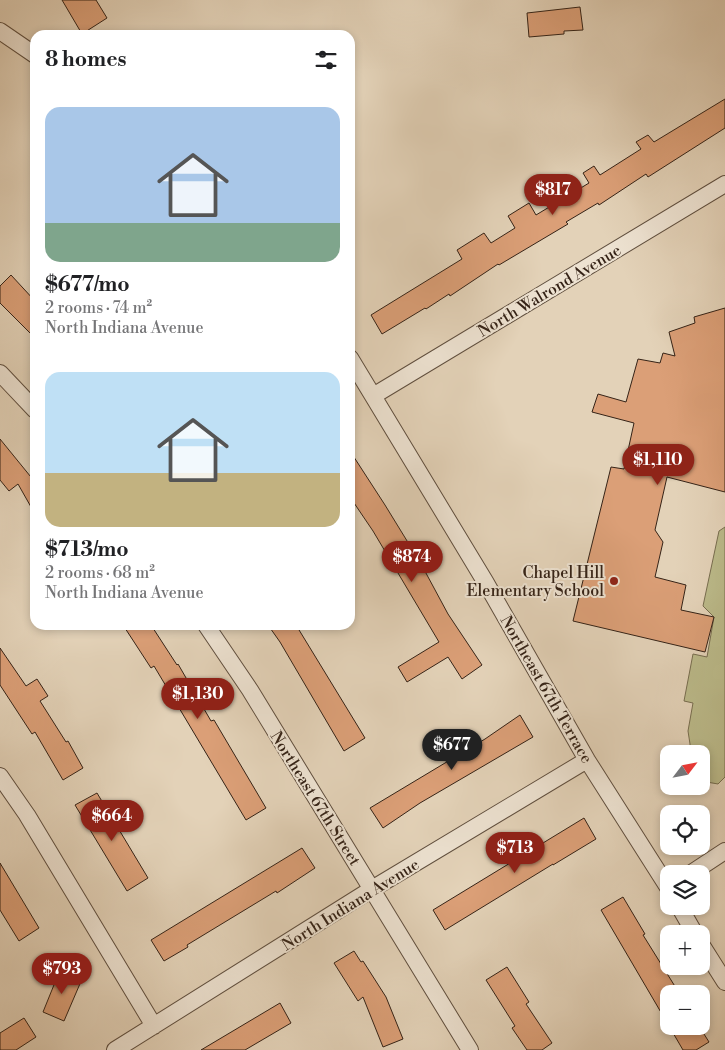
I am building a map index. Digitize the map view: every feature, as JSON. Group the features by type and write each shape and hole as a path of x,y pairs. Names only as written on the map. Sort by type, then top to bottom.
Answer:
{"street":[{"path":"0,32 30,52"},
{"name":"North Walrond Avenue","path":"373,396 725,184"},
{"name":"Northeast 67th Terrace","path":"355,366 486,583 587,760 660,875"},
{"path":"0,373 30,405"},
{"name":"Northeast 67th Street","path":"209,630 250,690 470,1050"},
{"name":"North Indiana Avenue","path":"114,1050 372,889 587,760"},
{"path":"0,776 27,814 154,1026"},
{"path":"704,865 725,851"},
{"path":"710,958 725,982"}],"shaded area":[{"path":"725,527 725,777 718,784 710,783 710,745 690,745 688,731 693,703 684,701 693,654 707,657 714,617 703,606 719,531"}],"building":[{"path":"62,0 96,0 107,18 88,30 80,30"},
{"path":"580,7 583,30 564,31 564,34 529,37 527,13"},
{"path":"725,99 725,128 648,177 646,174 599,205 598,203 566,222 568,224 498,264 450,296 449,294 382,334 371,315 462,259 457,250 484,233 491,243 515,228 508,216 529,203 536,215 589,183 583,173 594,166 600,175 641,149 636,142 648,135 654,142"},
{"path":"11,275 30,296 30,333 0,303 0,286"},
{"path":"725,308 725,492 667,477 655,530 663,542 655,577 686,585 681,610 714,617 705,652 573,621 611,467 624,469 634,423 592,412 598,394 626,402 638,359 660,363 663,353 675,356 669,332 695,323 694,317"},
{"path":"0,439 30,476 30,505 18,484 9,491 0,480"},
{"path":"355,459 420,562 448,614 482,665 462,679 448,657 407,682 398,667 439,642 355,504"},
{"path":"126,630 154,630 178,664 211,721 214,720 266,808 246,820 154,666 151,668"},
{"path":"272,630 299,630 365,738 344,751"},
{"path":"0,648 26,686 37,679 48,696 40,701 66,742 68,741 83,768 63,780 35,732 32,734 0,685"},
{"path":"520,715 533,737 420,803 383,828 370,808 485,739"},
{"path":"97,793 148,878 127,891 75,805"},
{"path":"584,818 596,839 445,930 433,910"},
{"path":"302,848 315,868 277,893 276,891 187,945 188,947 164,961 151,940"},
{"path":"0,863 39,928 19,941 0,910"},
{"path":"623,897 645,934 643,935 660,962 660,975 668,975 674,985 660,985 660,1011 601,910"},
{"path":"354,951 361,962 363,961 386,997 403,1039 383,1047 363,997 358,1001 334,963"},
{"path":"507,967 529,1002 526,1004 552,1043 542,1050 527,1050 512,1028 515,1026 486,980"},
{"path":"60,970 82,979 64,1021 43,1012"},
{"path":"280,1003 291,1023 245,1050 201,1050"},
{"path":"24,1018 36,1037 16,1050 0,1050 0,1033"},
{"path":"674,1035 705,1035 709,1042 696,1050 683,1050"}],"place":[{"name":"Chapel Hill Elementary School","path":"614,581"}]}
